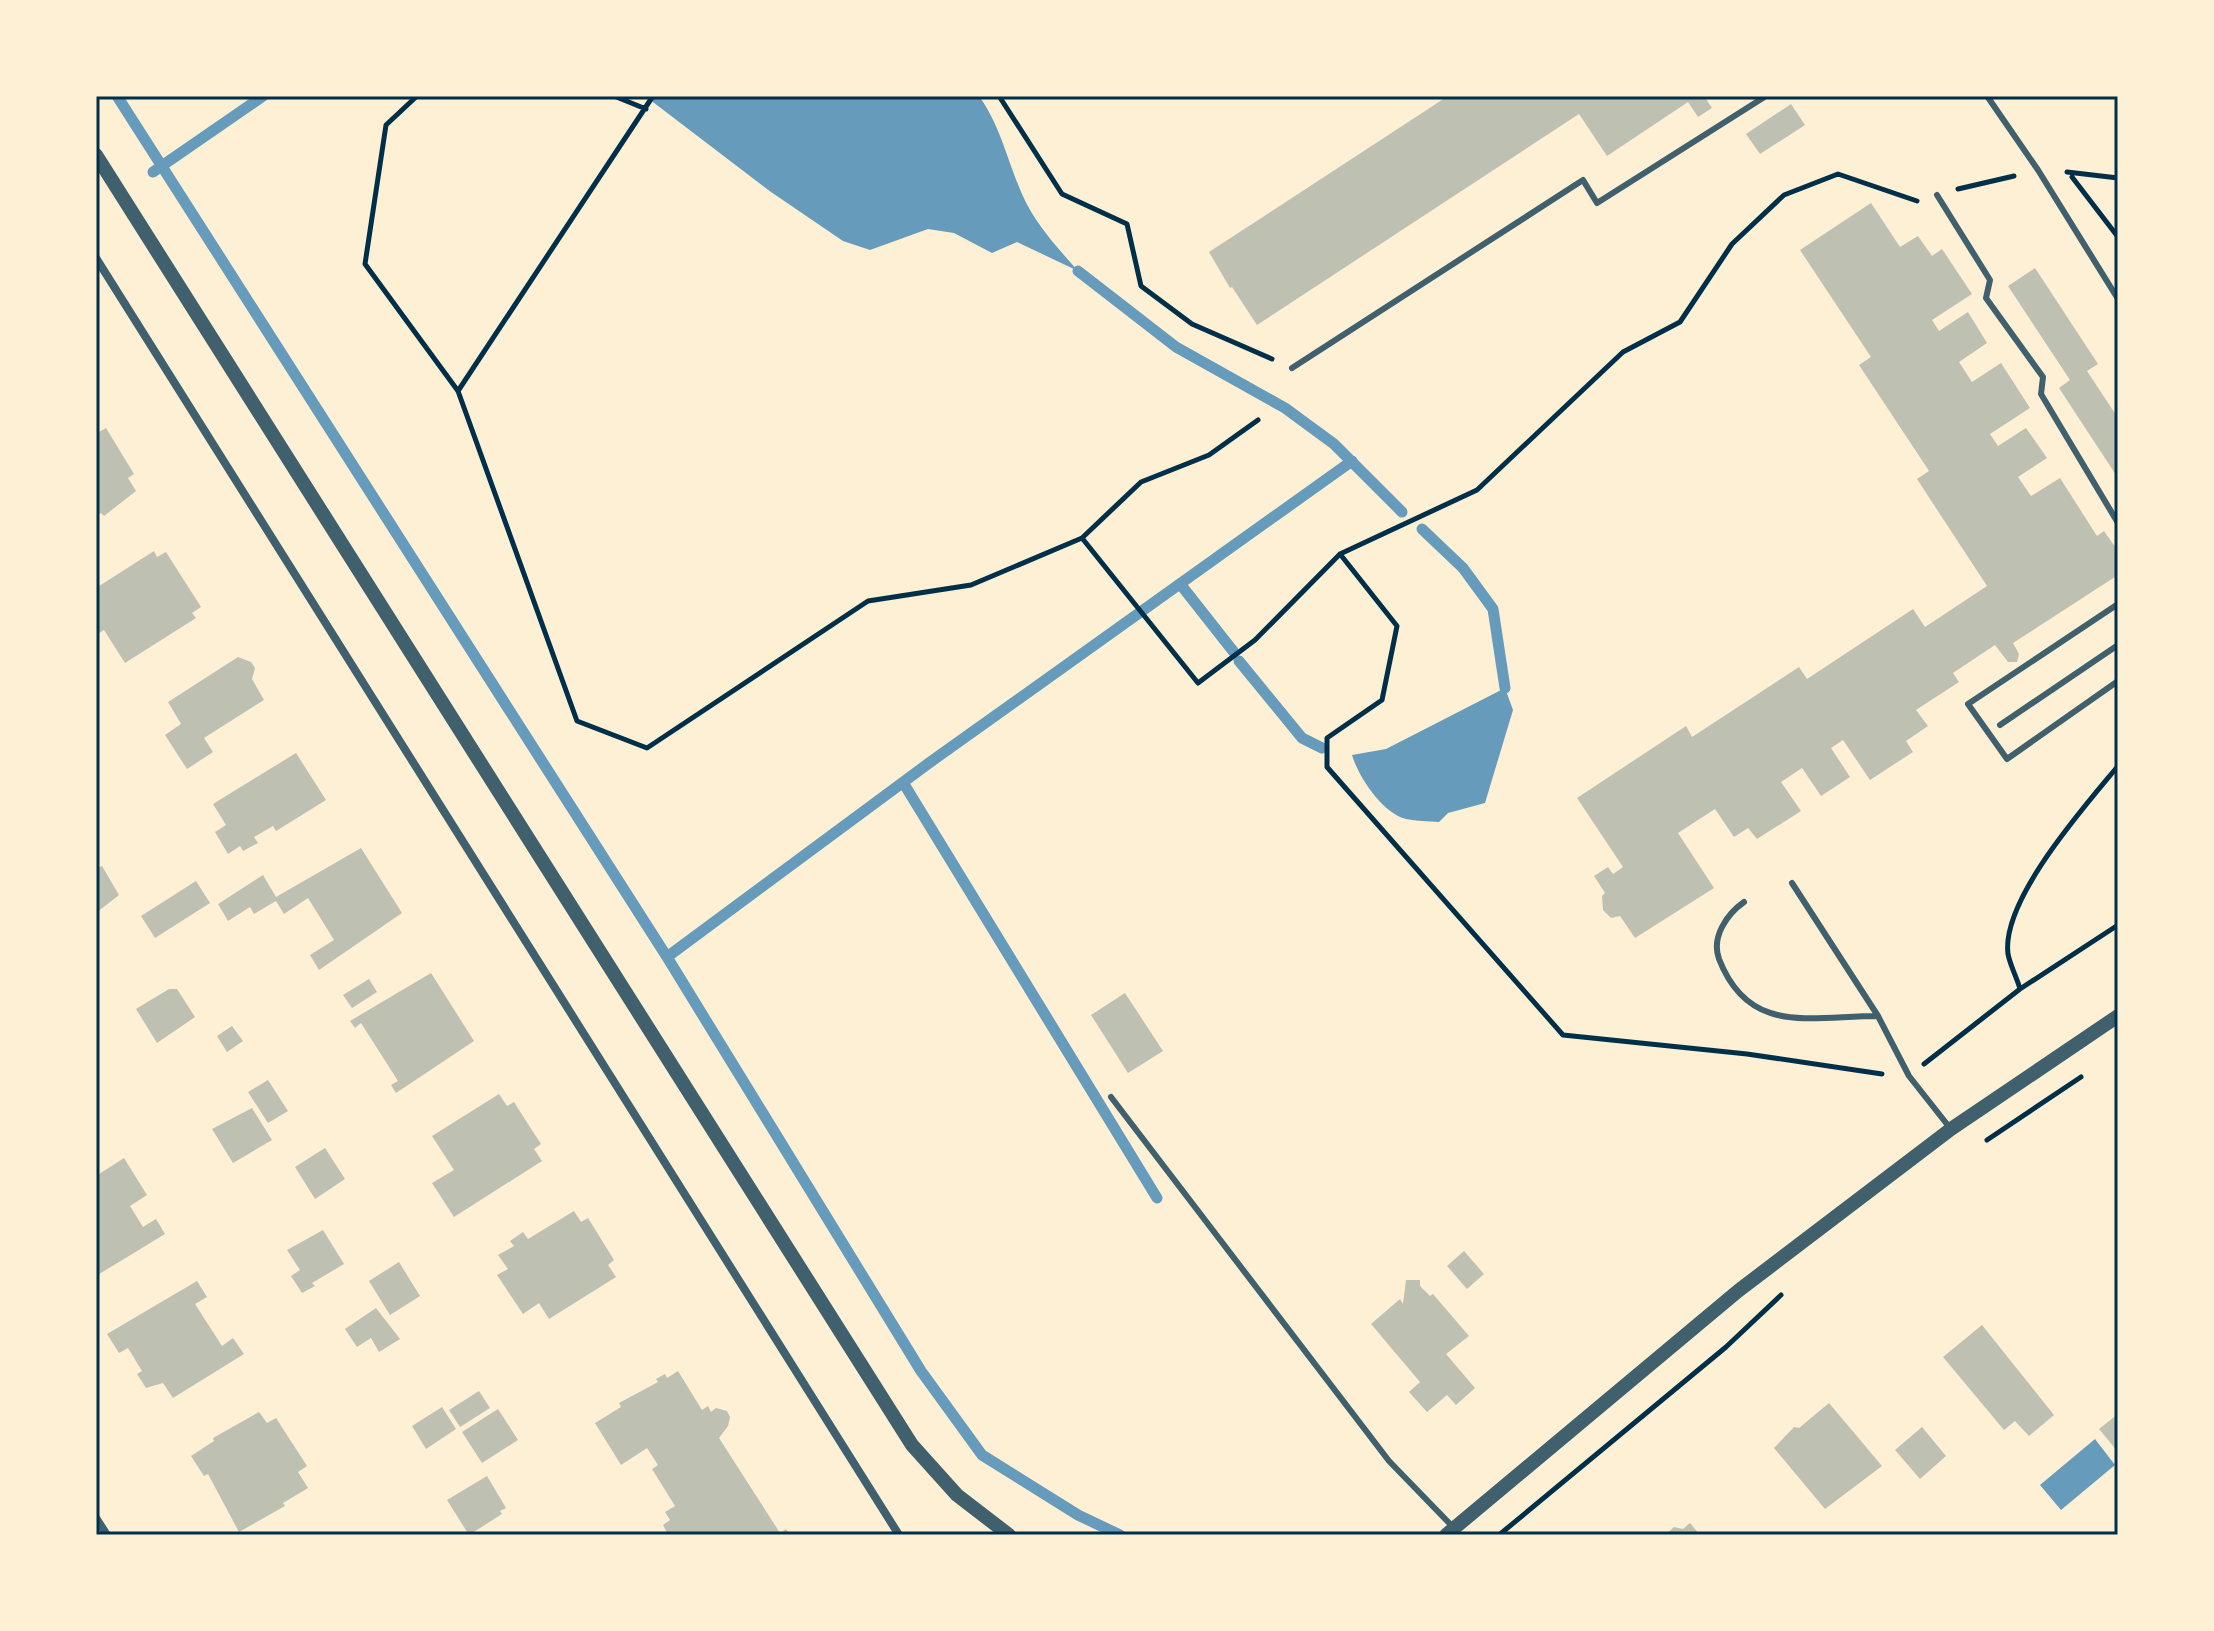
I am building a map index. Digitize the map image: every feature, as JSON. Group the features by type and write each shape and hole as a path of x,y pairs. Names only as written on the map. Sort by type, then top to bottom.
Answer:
{"street":[{"path":"96,155 904,1434 957,1495 1009,1535"},
{"path":"96,258 899,1535"},
{"path":"1453,1533 1738,1291 1951,1129 2118,1016"},
{"path":"96,1518 107,1535"}],"lane":[{"path":"1292,368 1583,180 1597,203 1766,96"},
{"path":"1987,96 2038,170 2118,299"},
{"path":"1937,195 1990,280 1986,298 2043,377 2041,394 2118,523"},
{"path":"2118,604 1968,704 2007,759 2118,681"},
{"path":"2000,725 2118,645"},
{"path":"1792,883 1878,1016 1909,1076 1951,1129"},
{"path":"1744,902 1727,914 1715,949 1727,979 1746,1004 1781,1017 1878,1016"},
{"path":"1111,1097 1389,1461 1453,1533"}],"path":[{"path":"417,96 386,125 365,264 458,391 577,721 647,748 868,601 971,585 1082,538 1141,482 1209,455 1258,420"},
{"path":"614,96 646,109"},
{"path":"458,391 653,96"},
{"path":"999,96 1062,194 1127,224 1141,286 1192,324 1292,368"},
{"path":"1082,538 1198,683 1255,640 1340,554 1477,490 1623,352 1680,322 1732,244 1784,195 1838,174 1917,201 2038,170"},
{"path":"2118,178 2067,172 2118,237"},
{"path":"1340,554 1397,626 1382,700 1327,738 1327,767 1563,1035 1747,1054 1841,1070 1909,1076 2020,989 2118,925"},
{"path":"2020,989 2008,952 2018,907 2058,839 2118,766"},
{"path":"1975,1147 2092,1069"},
{"path":"1499,1535 1726,1347 1784,1292"}],"water":[{"path":"645,96 979,96 998,132 1027,205 1047,235 1078,271 1017,242 992,253 954,233 928,229 870,250 843,241 771,192"},
{"path":"1505,688 1513,710 1485,803 1448,813 1439,822 1418,821 1397,815 1372,793 1352,755 1386,749"},
{"path":"2095,1439 2115,1465 2061,1510 2040,1485"}],"building":[{"path":"1448,96 1704,96 1712,108 1698,117 1688,102 1607,156 1579,114 1257,325 1209,252"},
{"path":"1791,104 1805,125 1760,154 1746,134"},
{"path":"1871,203 1900,247 1918,236 1932,256 1942,249 1972,294 1932,320 1939,331 1968,312 1987,343 1959,362 1972,382 2001,363 2030,408 1990,434 1998,446 2026,428 2047,458 2018,477 2031,496 2060,478 2097,536 2104,531 2118,551 2118,575 2013,643 2019,654 2017,662 2008,662 1995,645 1953,673 1959,682 1916,710 1928,726 1906,741 1913,752 1870,780 1843,740 1831,748 1850,777 1821,796 1802,768 1781,782 1801,811 1757,839 1748,828 1734,837 1715,809 1678,833 1714,888 1635,938 1620,916 1611,918 1603,910 1602,896 1605,893 1594,876 1608,867 1613,874 1623,867 1577,798 1686,726 1692,737 1799,667 1807,679 1913,609 1925,627 1987,586 1917,479 1929,471 1859,365 1871,357 1800,250"},
{"path":"2035,268 2098,364 2087,371 2118,418 2118,478 2059,388 2070,380 2008,286"},
{"path":"96,427 99,432 106,428 134,474 128,478 136,491 104,516 101,513 96,516"},
{"path":"154,551 157,557 166,552 201,607 192,613 196,618 125,663 104,630 96,635 96,588"},
{"path":"238,657 251,662 255,668 252,679 264,700 204,738 213,752 187,769 165,735 181,724 168,702"},
{"path":"296,753 326,800 276,831 273,826 254,837 258,843 243,851 240,846 228,854 215,832 226,825 213,804"},
{"path":"361,848 402,913 319,970 310,955 334,940 308,898 284,914 276,901 254,914 250,907 228,921 218,904 263,875 276,897"},
{"path":"102,866 119,895 96,913 96,869"},
{"path":"196,881 210,903 155,938 141,916"},
{"path":"431,973 474,1041 396,1093 391,1085 398,1081 361,1023 355,1028 350,1021"},
{"path":"369,979 377,992 352,1008 343,995"},
{"path":"169,989 177,989 195,1017 157,1043 136,1009"},
{"path":"1125,993 1163,1051 1128,1073 1091,1015"},
{"path":"232,1026 243,1041 227,1052 217,1036"},
{"path":"268,1080 288,1111 268,1123 248,1092"},
{"path":"499,1094 507,1106 514,1102 541,1144 534,1149 542,1161 454,1217 432,1183 454,1170 432,1136"},
{"path":"252,1108 272,1140 233,1163 212,1129"},
{"path":"325,1148 345,1179 315,1199 295,1167"},
{"path":"124,1158 147,1195 130,1206 143,1227 156,1219 165,1234 96,1276 96,1176"},
{"path":"574,1211 581,1222 588,1218 614,1260 608,1265 616,1277 549,1319 539,1303 523,1314 497,1275 508,1269 498,1255 514,1246 510,1241 523,1232 528,1239"},
{"path":"323,1230 344,1264 312,1283 315,1286 302,1293 291,1276 300,1270 287,1250"},
{"path":"1464,1251 1484,1274 1467,1289 1447,1266"},
{"path":"399,1262 420,1296 390,1315 369,1281"},
{"path":"1406,1280 1420,1280 1420,1286 1430,1296 1433,1294 1469,1336 1446,1354 1475,1388 1456,1405 1447,1395 1427,1412 1409,1392 1420,1382 1371,1324 1400,1299 1403,1304"},
{"path":"197,1281 207,1297 195,1304 222,1346 233,1338 244,1354 173,1398 163,1383 146,1388 137,1374 142,1371 128,1348 119,1353 107,1334"},
{"path":"376,1308 400,1339 379,1352 371,1338 357,1347 345,1329"},
{"path":"1982,1325 2054,1415 2029,1436 2015,1421 2004,1430 1943,1357"},
{"path":"678,1371 702,1410 708,1406 711,1412 716,1408 727,1411 730,1417 728,1426 719,1438 780,1533 786,1529 790,1535 667,1533 663,1525 670,1520 665,1512 675,1506 652,1469 658,1465 647,1448 621,1465 595,1423 621,1407 619,1403 658,1382 656,1379 665,1374 667,1378"},
{"path":"479,1391 490,1408 460,1427 449,1410"},
{"path":"1829,1403 1882,1466 1825,1509 1774,1448 1794,1427 1799,1428"},
{"path":"442,1407 456,1429 426,1449 412,1426"},
{"path":"498,1409 518,1440 482,1463 462,1432"},
{"path":"259,1412 267,1423 276,1418 307,1466 298,1472 308,1488 283,1503 285,1506 239,1532 208,1474 204,1476 191,1456 214,1441 213,1438"},
{"path":"2118,1414 2118,1452 2099,1429"},
{"path":"1922,1427 1946,1456 1920,1479 1895,1450"},
{"path":"487,1476 506,1508 500,1511 502,1514 469,1535 447,1500"},
{"path":"1690,1523 1700,1535 1665,1535 1674,1527 1683,1529"}],"waterway":[{"path":"117,96 667,957 921,1371 982,1455 1078,1515 1120,1535"},
{"path":"153,172 263,96"},
{"path":"1078,271 1176,347 1285,408 1334,444 1402,512"},
{"path":"667,957 929,763 1352,461"},
{"path":"1422,529 1463,568 1493,609 1505,688"},
{"path":"1181,585 1233,651"},
{"path":"1239,661 1302,738 1322,748"},
{"path":"904,784 1157,1198"}]}
